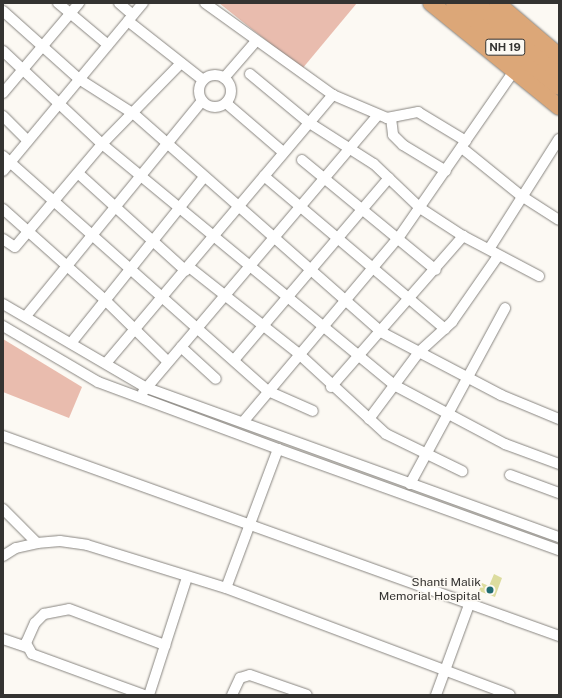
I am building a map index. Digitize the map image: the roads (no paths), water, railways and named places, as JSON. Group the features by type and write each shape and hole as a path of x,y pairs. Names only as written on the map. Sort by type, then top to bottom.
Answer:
{"highway":[{"path":"431,3 559,106"},
{"name":"NH 19","path":"454,3 559,87"},
{"path":"474,3 559,71"},
{"path":"497,3 559,56"}],"street":[{"path":"58,3 108,45"},
{"path":"3,93 44,47 79,3"},
{"path":"119,3 131,18 203,80"},
{"path":"3,171 7,159 28,141 143,3"},
{"path":"205,3 333,95 377,116 392,118 418,112 464,144 520,195 559,220"},
{"path":"3,11 79,79 134,114 238,208 381,332 468,377 559,419"},
{"path":"224,78 256,41"},
{"path":"3,52 102,144 180,206 214,237 251,265 394,385 505,444 559,464"},
{"path":"3,239 15,247 79,174 102,144 134,114 181,62"},
{"path":"243,422 399,237 514,71"},
{"path":"250,74 308,122 350,149 389,178 420,208 463,236 498,256 539,276"},
{"path":"216,75 224,78 231,90 226,103 213,107 202,101 199,88 203,80 216,75"},
{"path":"107,362 163,298 308,122 333,95"},
{"path":"26,316 202,101"},
{"path":"226,103 283,152"},
{"path":"3,116 28,141"},
{"path":"138,397 274,239 377,116"},
{"path":"392,118 393,135 403,145 446,171"},
{"path":"491,246 520,195 559,139"},
{"path":"7,159 53,202 92,235 129,271 163,298 196,330 234,360 268,391 312,411"},
{"path":"302,160 324,179 399,237 436,270"},
{"path":"79,174 153,241 187,269 225,296 261,326 299,354 331,387 386,434 427,452 462,471"},
{"path":"264,176 336,239 373,267 445,329"},
{"path":"71,343 204,177"},
{"path":"234,360 261,326 389,178"},
{"path":"3,209 65,268 106,300 168,362"},
{"path":"331,387 436,270 463,236"},
{"path":"369,419 419,352 445,329 498,256"},
{"path":"3,304 107,362 147,388 559,538"},
{"path":"410,484 505,308"},
{"path":"3,326 98,382 278,449 559,550"},
{"path":"181,347 216,379"},
{"path":"3,436 468,605 559,636"},
{"path":"226,588 278,449"},
{"path":"510,475 559,493"},
{"path":"3,509 37,543"},
{"path":"3,556 16,548 37,543 60,540 87,545 226,588 510,695"},
{"path":"149,695 187,577"},
{"path":"436,695 468,605"},
{"path":"26,647 39,618 49,611 62,609 165,645"},
{"path":"3,639 26,647 32,654 144,695"},
{"path":"232,695 240,678 250,675 307,695"}],"place":[{"name":"Shanti Malik Memorial Hospital","path":"490,590"}]}
